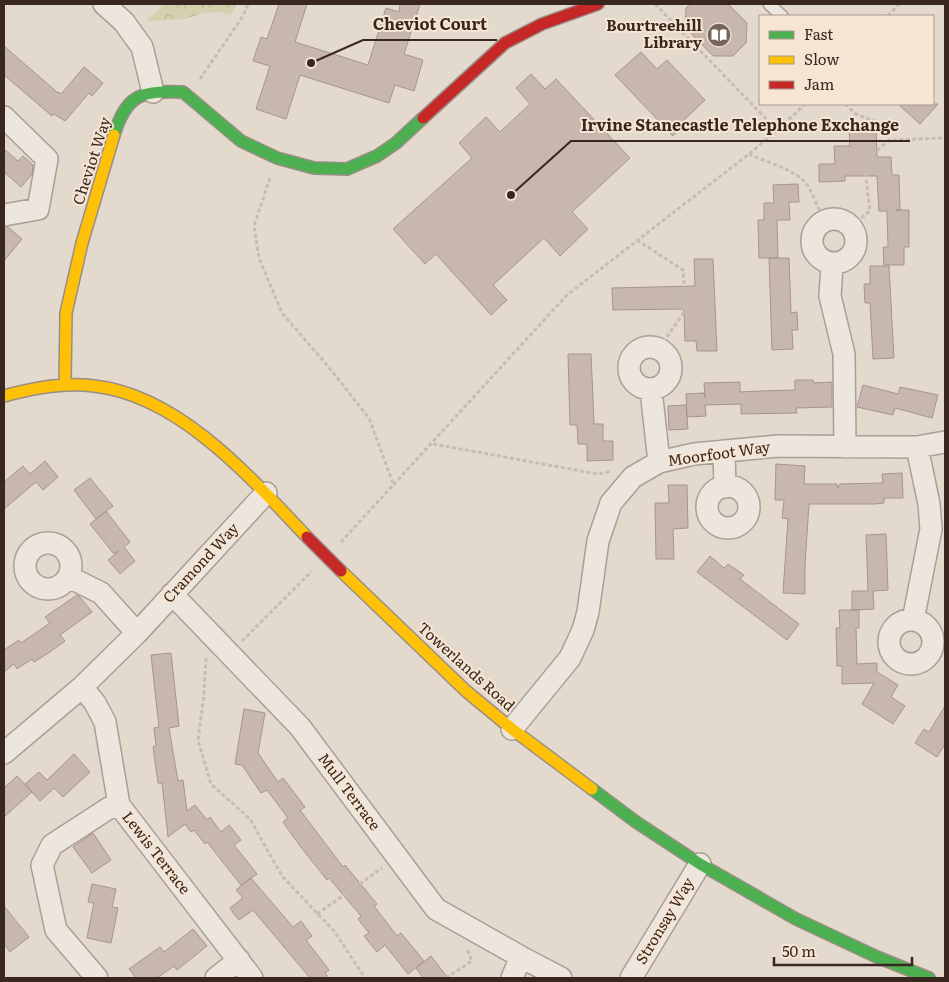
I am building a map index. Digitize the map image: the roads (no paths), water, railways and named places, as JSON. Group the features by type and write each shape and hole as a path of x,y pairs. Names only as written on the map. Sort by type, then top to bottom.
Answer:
{"street":[{"path":"104,4 124,22 142,47 153,92"},
{"name":"Cheviot Way","path":"65,384 66,313 82,243 119,120 127,105 143,95 153,92 183,92 241,141 277,158 314,168 347,168 376,156 396,143 505,43 542,24 598,4"},
{"path":"4,117 48,159 38,209 4,215"},
{"path":"838,219 851,226 855,233 856,248 847,260 832,265 819,258 812,246 812,238 814,232 824,221 838,219"},
{"path":"832,265 830,296 844,354 845,446"},
{"path":"652,346 659,348 668,356 671,362 671,370 665,383 651,390 643,389 631,380 628,373 628,364 636,351 643,347 652,346"},
{"name":"Towerlands Road","path":"4,396 31,388 65,384 97,386 123,391 149,401 201,435 266,493 341,571 466,691 512,730 636,822 700,864 796,919 877,957 929,978"},
{"path":"651,390 659,462"},
{"name":"Moorfoot Way","path":"512,730 570,658 583,630 588,612 598,541 611,503 633,477 659,462 694,454 778,446 917,448 945,442"},
{"path":"913,620 931,529 929,504 917,448"},
{"path":"724,451 725,487"},
{"name":"Cramond Way","path":"4,753 82,687 137,633 266,493"},
{"path":"69,577 101,593 137,633"},
{"name":"Mull Terrace","path":"172,594 300,727 436,909 521,957"},
{"name":"Lewis Terrace","path":"82,687 95,703 105,722 118,805 252,978"},
{"path":"97,978 56,930 42,865 52,845 90,819 118,805"},
{"name":"Stronsay Way","path":"631,978 700,864"},
{"path":"512,978 521,957 561,978"},
{"path":"216,978 239,960"}],"lane":[{"path":"769,4 781,15"}],"place":[{"name":"Bourtreehill Library","path":"719,35"},
{"name":"Cheviot Court","path":"311,63"},
{"name":"Irvine Stanecastle Telephone Exchange","path":"511,195"}]}
